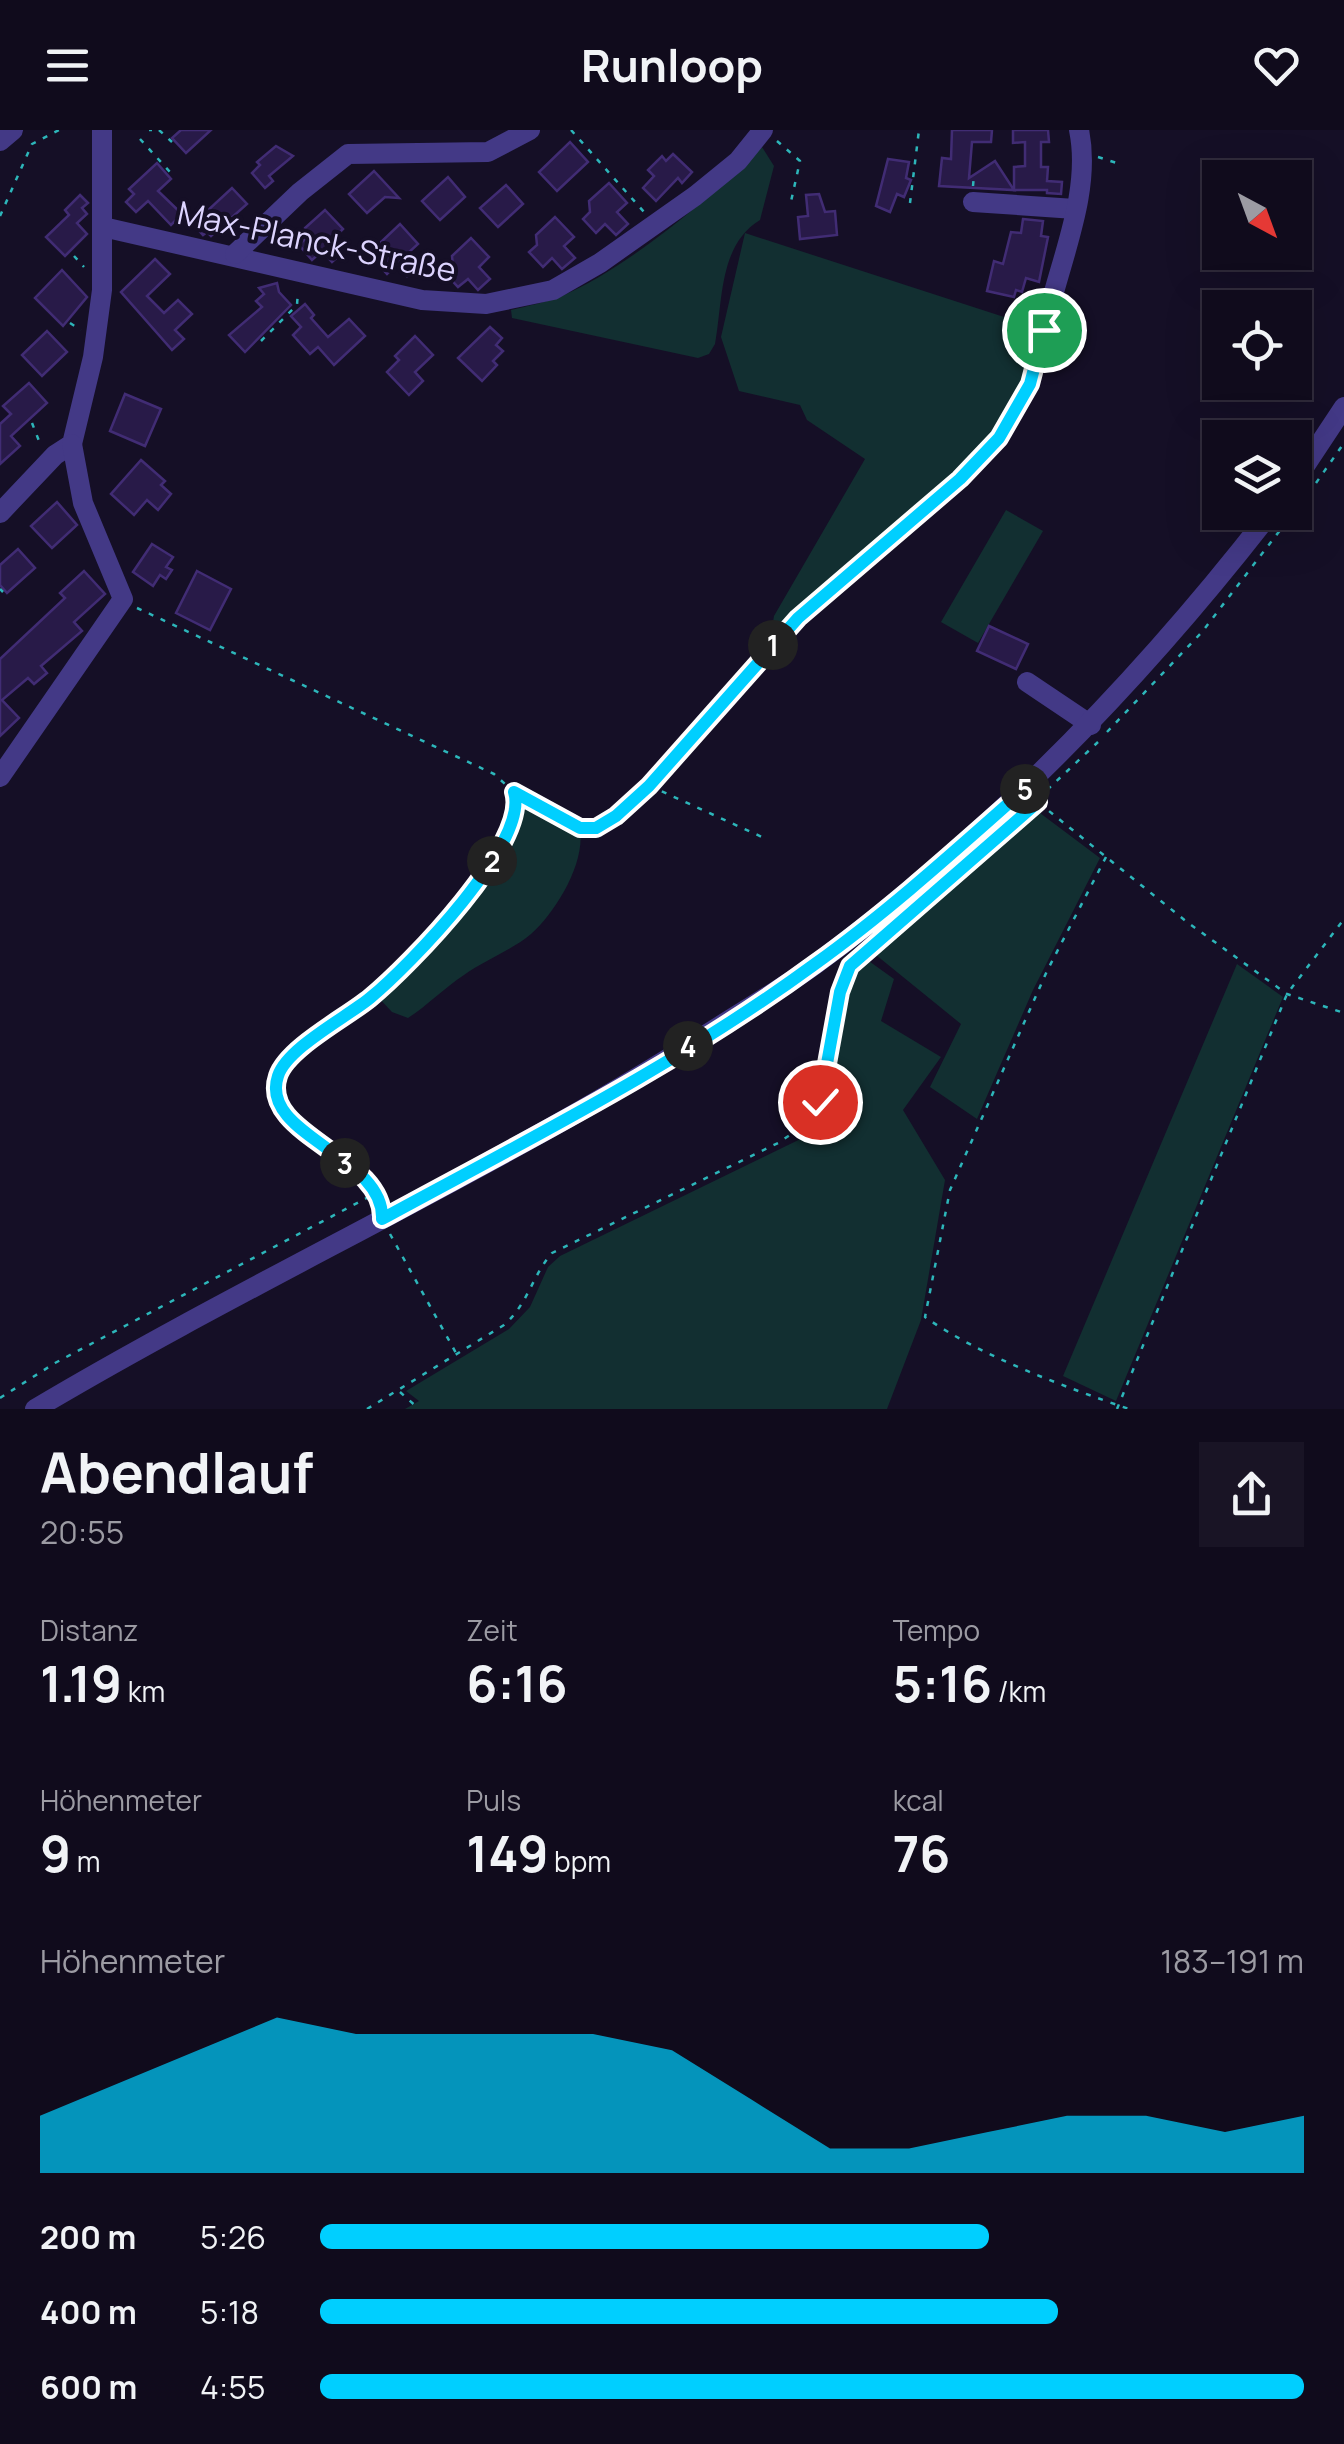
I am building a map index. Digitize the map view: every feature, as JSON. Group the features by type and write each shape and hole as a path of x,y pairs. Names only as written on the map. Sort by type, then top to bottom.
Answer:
{"street":[{"path":"0,141 13,130"},
{"path":"0,776 122,599 83,503 72,444 94,350 102,290 102,130"},
{"path":"235,254 300,192 348,154 488,152 530,130"},
{"path":"1050,307 1075,210 1082,152 1079,130"},
{"name":"Max-Planck-Straße","path":"103,227 235,254 301,281 422,300 486,304 554,290 655,224 770,135"},
{"path":"973,202 1075,210"},
{"path":"1312,455 1344,406"},
{"path":"0,513 52,458 72,444"},
{"path":"35,1409 141,1346 620,1090 814,965 1032,795 1160,650 1257,530"},
{"path":"1027,682 1091,725"}],"path":[{"path":"0,216 32,144 58,130"},
{"path":"159,130 172,142"},
{"path":"571,130 655,224"},
{"path":"910,203 919,130"},
{"path":"770,135 800,160 790,206"},
{"path":"140,139 170,172"},
{"path":"1082,152 1120,164"},
{"path":"261,341 297,306 301,281"},
{"path":"122,599 210,645 494,774 514,792 580,828 596,828 616,816 649,786 798,618 960,479 999,438 1030,384 1050,307"},
{"path":"32,423 38,444 52,458"},
{"path":"1312,488 1344,444"},
{"path":"367,1409 504,1325 520,1311 540,1267 552,1253 778,1144 805,1125 820,1102 840,992 850,966 1202,632 1280,530"},
{"path":"649,786 762,837"},
{"path":"456,1353 382,1219 383,1200 295,1124 280,1105 277,1078 293,1055 392,978 472,889 502,846 514,816 514,792"},
{"path":"1032,795 1186,922 1287,994 1344,1014"},
{"path":"1106,857 1040,986 950,1190 925,1317 996,1354 1129,1409"},
{"path":"1118,1407 1287,994 1344,919"},
{"path":"0,1398 55,1363 378,1193"},
{"path":"398,1391 419,1409"}],"green space":[{"path":"762,147 774,166 760,220 747,231 730,258 715,344 709,354 698,358 512,318 511,310 564,295 615,267 694,208"},
{"path":"745,233 1044,330 1028,384 998,436 959,478 770,640 774,616 865,459 807,420 800,405 739,391 721,337"},
{"path":"1006,510 1043,531 978,643 941,622"},
{"path":"521,798 580,831 578,857 559,900 531,934 464,975 408,1018 392,1012 376,995 440,933 487,874 517,819"},
{"path":"1040,813 1100,858 1033,990 977,1119 930,1087 961,1024 876,955"},
{"path":"866,959 894,979 881,1021 941,1057 903,1110 945,1180 921,1320 887,1409 405,1409 419,1401 406,1391 509,1329 530,1307 548,1267 560,1256 823,1128 820,1117 833,1084 852,980"},
{"path":"1237,964 1283,997 1116,1401 1063,1376"}],"building":[{"path":"181,130 211,130 186,153 172,138"},
{"path":"952,130 992,130 991,142 972,142 969,178 995,161 1014,190 939,186 942,158 951,159"},
{"path":"1013,130 1048,130 1049,142 1041,142 1041,167 1048,167 1047,181 1062,182 1061,194 1014,190 1014,167 1025,166 1025,142 1013,143"},
{"path":"570,142 588,162 557,191 539,172"},
{"path":"276,146 293,156 269,176 273,181 265,188 252,173 260,165 257,162"},
{"path":"673,154 692,172 682,183 678,178 656,201 643,188 654,176 648,170 662,156 666,161"},
{"path":"888,159 909,162 906,178 911,180 904,197 897,194 890,212 876,206"},
{"path":"157,163 171,179 158,191 182,214 171,225 148,201 136,212 126,202 134,194 129,189"},
{"path":"374,171 399,198 385,197 367,213 349,194"},
{"path":"448,177 465,197 440,220 422,201"},
{"path":"609,183 627,203 617,212 628,224 616,235 605,224 596,233 583,219 590,212 589,201"},
{"path":"506,185 523,204 498,227 480,208"},
{"path":"232,188 247,204 211,236 207,232 203,235 193,224"},
{"path":"819,194 825,212 835,211 837,235 800,239 798,217 808,216 806,195"},
{"path":"80,195 88,203 82,208 87,214 77,223 87,234 65,256 46,237 69,215 65,210"},
{"path":"325,210 343,229 333,239 344,251 332,262 322,251 312,260 299,245 306,238 305,228"},
{"path":"555,217 574,237 564,246 575,258 562,269 552,258 543,267 529,252 537,245 536,235"},
{"path":"1023,219 1043,221 1041,236 1048,237 1039,282 1026,278 1022,292 1016,290 1014,297 987,291 994,261 1003,264 1011,232 1021,233"},
{"path":"400,224 418,244 408,253 419,265 407,276 396,265 387,274 374,260 381,253 381,242"},
{"path":"471,238 489,257 479,267 490,279 478,290 468,279 458,287 445,273 453,266 452,256"},
{"path":"155,259 170,274 147,296 164,313 178,300 192,314 175,330 184,339 172,350 121,292"},
{"path":"62,270 87,297 63,326 35,298"},
{"path":"277,283 279,292 291,305 245,352 229,335 262,307 256,301 264,294 259,288"},
{"path":"305,304 314,315 311,318 328,337 349,319 365,336 334,365 318,347 310,354 293,335 301,327 291,316"},
{"path":"490,327 502,338 496,345 503,351 493,361 497,365 482,381 458,358"},
{"path":"47,331 67,352 42,376 22,355"},
{"path":"415,336 433,355 415,372 423,381 409,395 387,372 399,360 395,356"},
{"path":"29,383 47,403 11,436 20,446 0,464 0,424 11,414 3,406"},
{"path":"125,394 161,409 145,446 110,431"},
{"path":"141,460 165,481 161,485 171,494 158,510 147,500 134,515 111,494"},
{"path":"57,502 77,525 52,548 31,526"},
{"path":"152,544 173,557 166,567 172,570 166,579 160,575 153,586 133,572"},
{"path":"18,549 35,568 7,593 0,585 0,565"},
{"path":"84,571 105,594 74,622 82,631 41,666 47,673 34,684 28,678 2,700 19,718 0,736 0,659 65,598 60,593"},
{"path":"197,571 231,589 210,630 176,613"},
{"path":"989,626 1028,644 1016,669 977,651"}],"route":[{"path":"820,1102 836,1008 850,966 1038,802 1026,788 918,884 814,965 620,1090 382,1219 383,1200 370,1183 295,1124 280,1105 275,1087 286,1062 392,978 472,889 502,846 517,810 514,792 580,828 596,828 616,816 649,786 721,700 798,618 960,479 999,438 1030,384 1044,330"}]}
